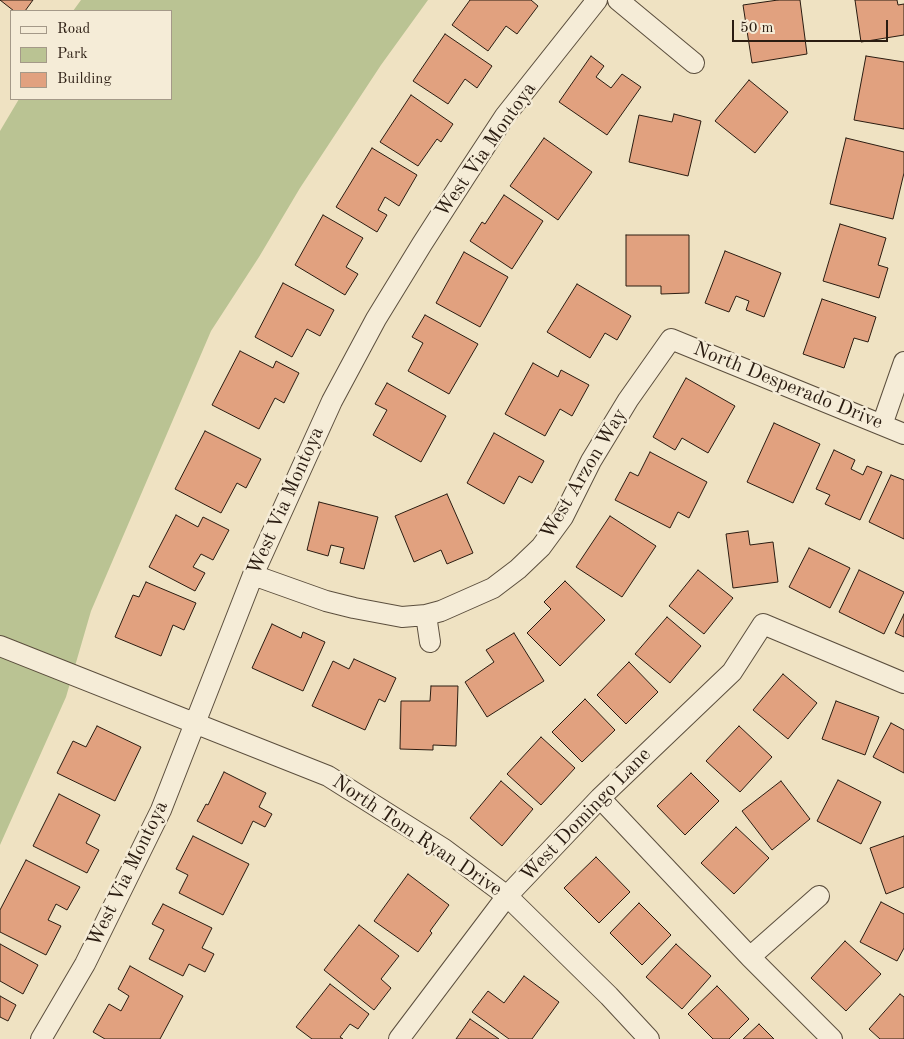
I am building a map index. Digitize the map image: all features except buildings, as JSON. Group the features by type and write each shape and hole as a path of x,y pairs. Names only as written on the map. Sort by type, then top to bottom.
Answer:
{"street":[{"name":"West Via Montoya","path":"41,1039 85,964 156,818 253,575 332,400 381,311 464,177 505,116 597,0"},
{"path":"618,0 694,63"},
{"name":"West Arzon Way","path":"253,575 326,601 402,617 426,615 441,611 493,588 518,569 541,547 562,517 591,461 628,400 671,338"},
{"name":"North Desperado Drive","path":"671,338 904,434"},
{"path":"882,424 904,362"},
{"path":"426,615 430,642"},
{"name":"West Domingo Lane","path":"399,1039 507,896 600,798 732,672 763,624 904,683"},
{"name":"North Tom Ryan Drive","path":"0,646 328,776 444,848 507,896 650,1039"},
{"path":"600,798 750,957 832,1039"},
{"path":"750,957 819,896"}],"green space":[{"path":"81,0 428,0 381,65 300,188 259,257 211,331 91,611 66,697 0,845 0,131 18,100 172,100 172,10 74,10"}]}
